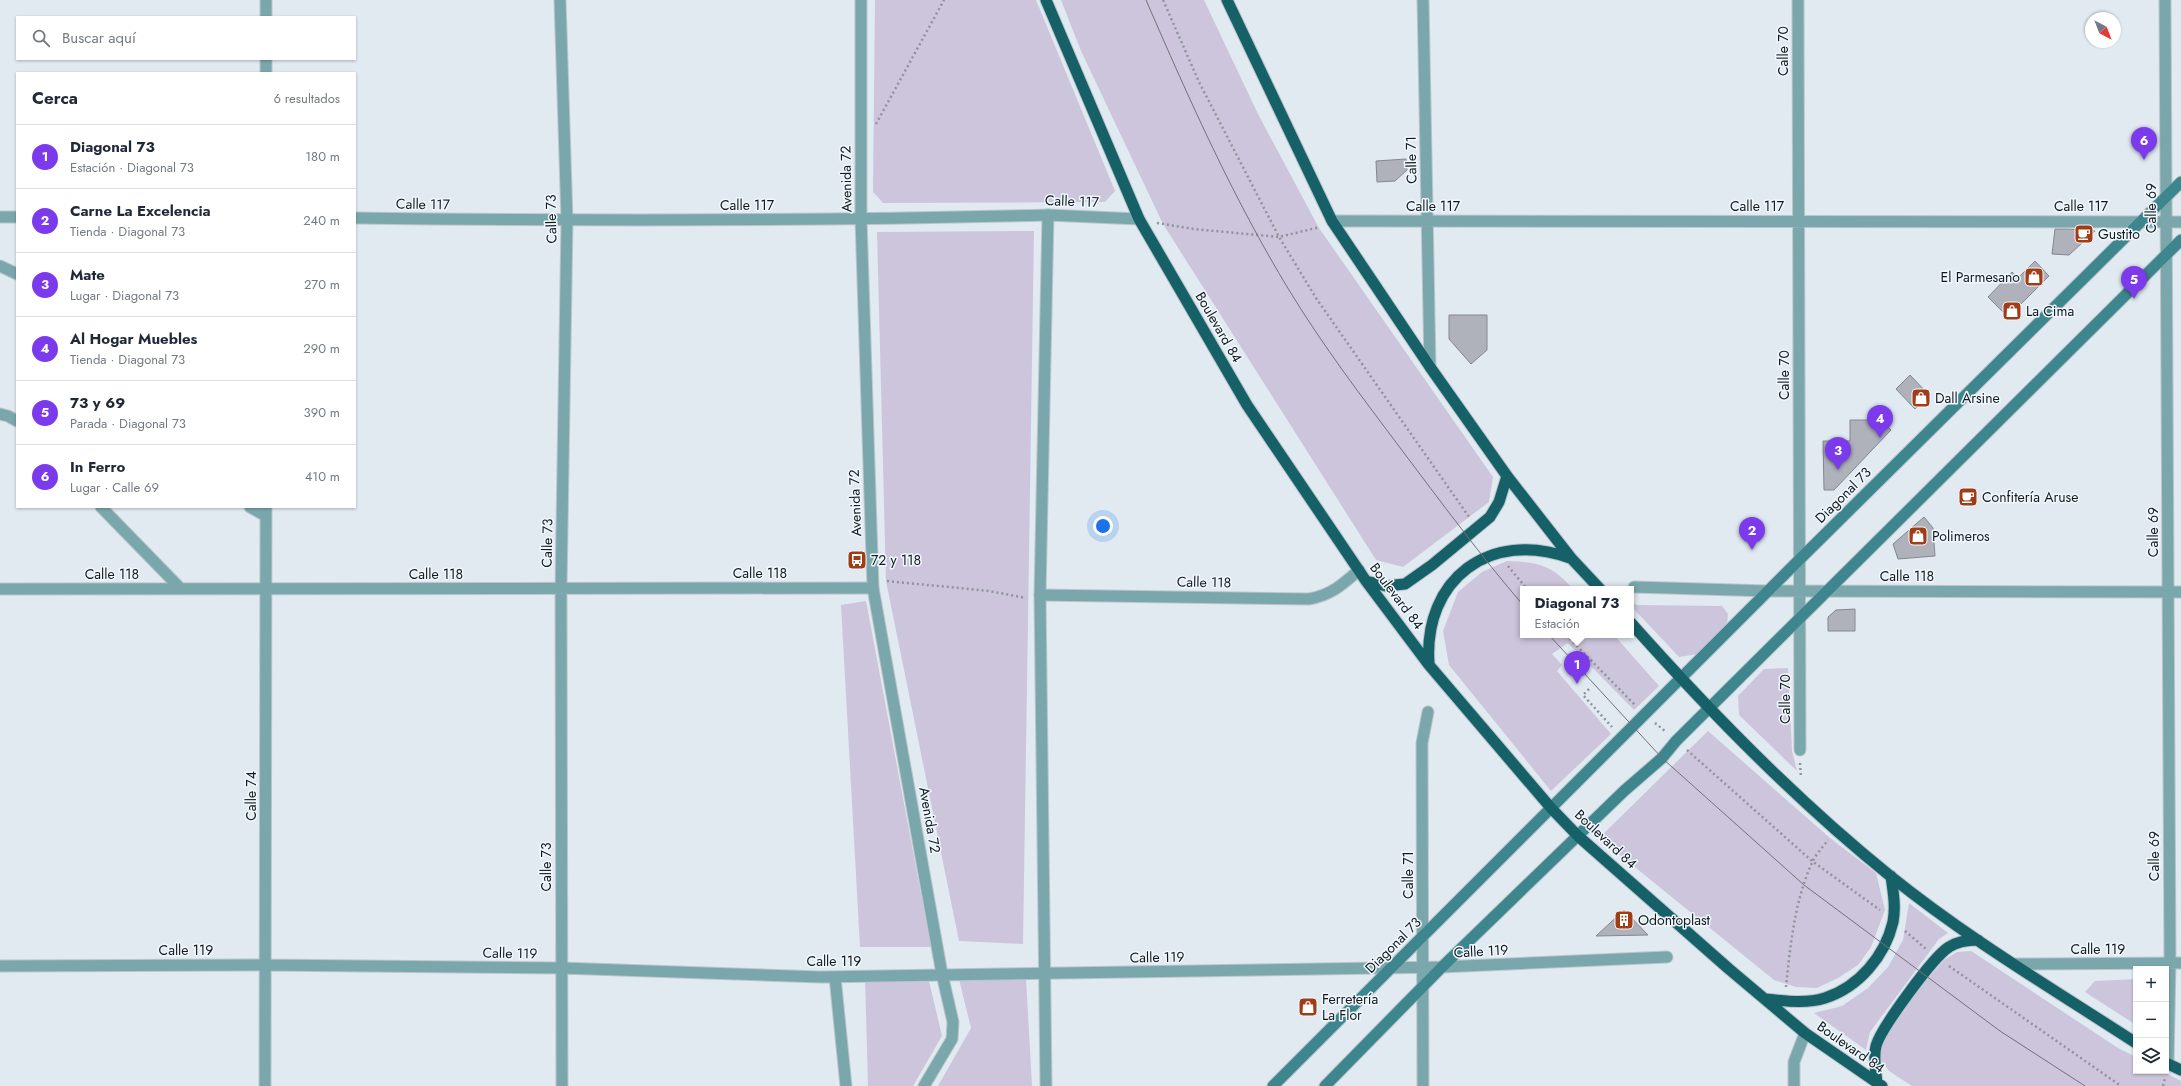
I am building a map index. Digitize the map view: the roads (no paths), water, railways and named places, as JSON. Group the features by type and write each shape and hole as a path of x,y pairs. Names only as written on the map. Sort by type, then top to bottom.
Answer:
{"highway":[{"name":"Boulevard 84","path":"1046,0 1139,218 1247,405 1366,581 1429,665 1550,808 1578,836 1805,1033 1880,1084"},
{"path":"1227,0 1332,221 1430,367 1507,476 1571,558 1597,586"},
{"path":"1366,581 1386,586 1405,584 1490,517 1499,502 1507,476"},
{"path":"1429,665 1428,644 1431,623 1438,604 1449,586 1465,570 1483,558 1515,549 1534,548 1571,558"},
{"path":"1634,626 1680,679 1801,798 1836,831 1890,876 1978,940 2133,1041"},
{"path":"1765,999 1805,1001 1818,999 1843,990 1867,971 1885,946 1893,921 1895,899 1890,876"},
{"path":"1880,1084 1875,1065 1876,1046 1904,1001 1937,958 1948,947 1962,940 1978,940"},
{"path":"2169,1064 2181,1070"}],"main road":[{"name":"Diagonal 73","path":"1273,1086 1799,560 2181,182"},
{"path":"1325,1086 1422,987 1578,836 1662,758 1676,741 1825,591 2181,240"}],"street":[{"path":"266,0 266,16"},
{"name":"Calle 73","path":"560,0 567,220 561,589 562,1086"},
{"name":"Avenida 72","path":"861,0 861,220 873,588 942,974 953,1022 952,1039 924,1086"},
{"name":"Calle 71","path":"1423,0 1430,367"},
{"name":"Calle 70","path":"1798,0 1800,750"},
{"name":"Calle 69","path":"2165,0 2170,964 2168,1038"},
{"path":"266,60 266,72"},
{"path":"1046,1086 1040,595 1048,215"},
{"name":"Calle 117","path":"356,218 861,220 1048,215 1139,218"},
{"path":"0,217 16,217"},
{"name":"Calle 117","path":"1332,221 2181,222"},
{"path":"0,266 16,274"},
{"path":"0,414 8,416 16,421"},
{"path":"254,508 266,511"},
{"path":"108,509 181,589"},
{"name":"Calle 74","path":"265,1086 266,511"},
{"name":"Calle 118","path":"1040,595 1309,599 1325,596 1342,585 1359,570"},
{"name":"Calle 118","path":"1634,586 1768,591 2181,592"},
{"name":"Calle 118","path":"0,589 873,588"},
{"name":"Calle 71","path":"1423,1086 1422,743 1428,712"},
{"name":"Calle 119","path":"0,966 265,965 562,968 835,977 942,974 1044,974 1423,967 1442,968 1667,957"},
{"name":"Calle 119","path":"2014,964 2181,964"},
{"path":"835,977 846,1086"},
{"path":"1794,1086 1794,1062 1805,1033"}],"tram line":[{"path":"1146,0 1195,111 1230,184 1249,220 1302,311 1372,410 1491,567 1520,601"},
{"path":"1552,638 1662,758 1804,885 2000,1031 2085,1086"}],"place":[{"name":"In Ferro","path":"2144,160"},
{"name":"Gustito","path":"2084,234"},
{"name":"El Parmesano","path":"2034,277"},
{"name":"73 y 69","path":"2134,299"},
{"name":"La Cima","path":"2012,311"},
{"name":"Dall Arsine","path":"1921,398"},
{"name":"Al Hogar Muebles","path":"1880,438"},
{"name":"Mate","path":"1838,470"},
{"name":"Confitería Aruse","path":"1968,497"},
{"name":"Polimeros","path":"1918,536"},
{"name":"Carne La Excelencia","path":"1752,550"},
{"name":"72 y 118","path":"857,560"},
{"name":"Diagonal 73","path":"1577,684"},
{"name":"Odontoplast","path":"1624,920"},
{"name":"Ferretería La Flor","path":"1308,1007"}]}
